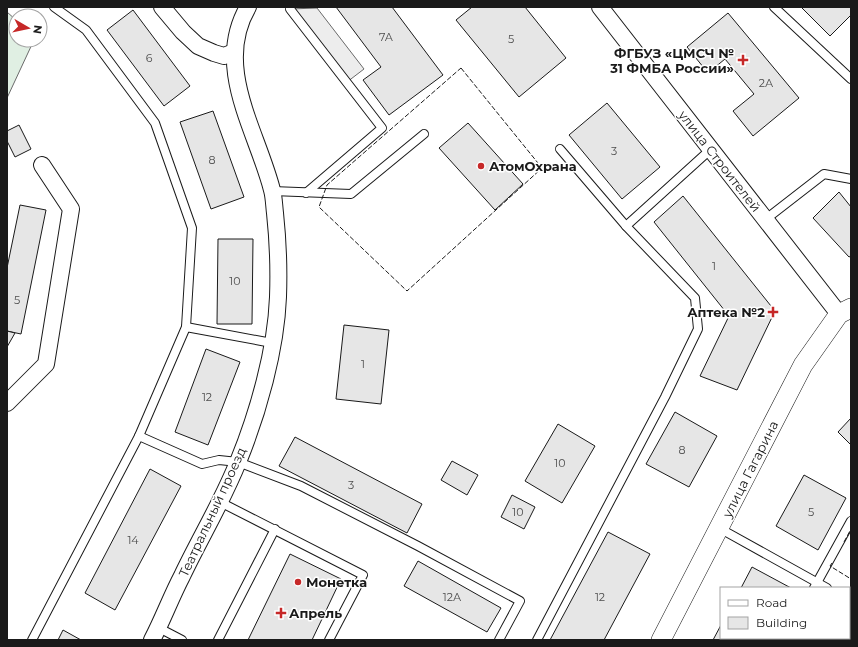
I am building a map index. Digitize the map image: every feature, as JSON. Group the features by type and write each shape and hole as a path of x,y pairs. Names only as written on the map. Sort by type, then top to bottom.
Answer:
{"street":[{"path":"162,7 183,32 198,46 214,54 224,56 234,52"},
{"name":"Театральный проезд","path":"155,634 181,577 220,502 238,462 258,406 272,343 278,298 278,236 272,191 238,92 234,52 237,33 248,7"},
{"name":"улица Строителей","path":"600,7 766,219 845,311"},
{"path":"7,404 46,364 71,209 42,165"},
{"name":"улица Гагарина","path":"661,640 803,365 845,311"}],"lane":[{"path":"32,640 139,436 186,327 192,228 155,123 86,30 54,7"},
{"path":"774,7 851,79"},
{"path":"290,9 382,128 306,193"},
{"path":"272,191 351,194 424,134"},
{"path":"626,226 711,149"},
{"path":"537,640 665,397 698,329 694,298 626,226 560,150"},
{"path":"766,219 824,174 851,179"},
{"path":"186,327 272,343"},
{"path":"139,436 202,464 219,460 238,462 301,486 418,546 520,601 499,640"},
{"path":"220,502 364,575 329,640"},
{"path":"719,528 815,585 851,521"},
{"path":"218,640 275,530"},
{"path":"155,634 182,640"}],"green space":[{"path":"7,12 8,48 30,48 7,98"}],"shaded area":[{"path":"317,8 364,69 347,82 290,9"}],"building":[{"path":"336,7 392,7 443,75 389,115 363,80 381,67"},
{"path":"472,7 525,7 566,58 519,97 456,20"},
{"path":"801,7 851,7 851,15 830,36"},
{"path":"133,10 190,86 164,106 107,30"},
{"path":"728,13 799,98 753,136 733,111 754,94 725,59 708,73 687,47"},
{"path":"607,103 660,167 622,199 569,135"},
{"path":"213,111 244,197 211,209 180,122"},
{"name":"АтомОхрана","path":"468,123 523,184 495,210 439,148"},
{"path":"19,125 31,149 15,157 7,141 7,131"},
{"path":"839,192 851,207 851,256 849,257 813,218"},
{"path":"683,196 775,311 737,390 700,376 729,316 654,222"},
{"path":"20,205 46,210 21,334 7,331 7,268"},
{"path":"218,239 253,239 252,324 217,324"},
{"path":"344,325 389,330 381,404 336,399"},
{"path":"7,331 15,333 7,347"},
{"path":"206,349 240,362 208,445 175,432"},
{"path":"675,412 717,436 689,487 646,464"},
{"path":"851,418 851,445 838,432"},
{"path":"558,424 595,446 562,503 525,481"},
{"path":"295,437 422,504 407,533 279,466"},
{"path":"452,461 478,475 467,495 441,480"},
{"path":"150,469 181,486 115,610 85,593"},
{"path":"804,475 846,498 818,550 776,526"},
{"path":"512,495 535,507 524,529 501,517"},
{"path":"608,532 650,554 604,640 550,640"},
{"path":"290,554 341,579 312,640 248,640"},
{"path":"418,561 501,608 487,632 404,586"},
{"path":"752,567 789,587 742,587"},
{"path":"720,627 720,639 768,639 767,640 713,640"},
{"path":"63,630 81,640 58,640"}],"fence":[{"path":"461,68 542,168 407,291 319,207 327,185 461,68"},
{"path":"844,542 851,529"},
{"path":"832,563 830,566 851,579"}],"place":[{"name":"ФГБУЗ «ЦМСЧ № 31 ФМБА России»","path":"743,60"},
{"name":"АтомОхрана","path":"481,166"},
{"name":"Аптека №2","path":"773,312"},
{"name":"Монетка","path":"298,582"},
{"name":"Апрель","path":"281,613"}]}
